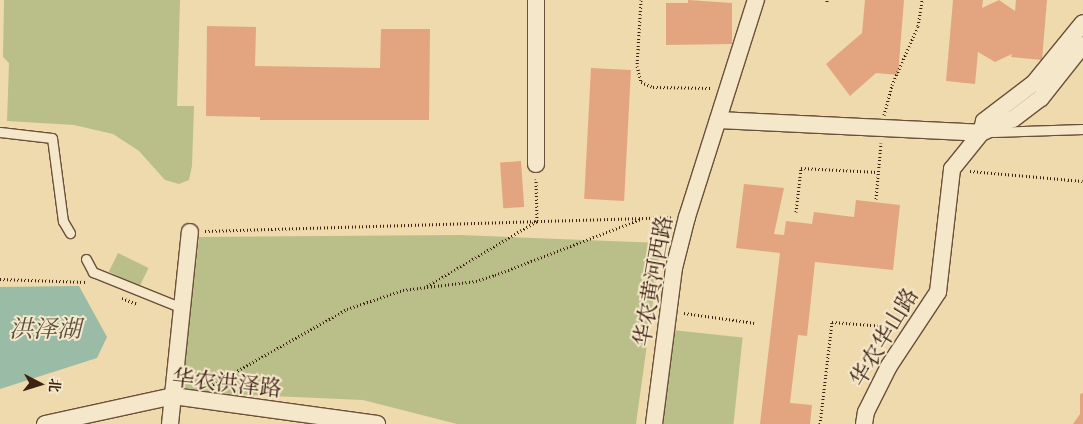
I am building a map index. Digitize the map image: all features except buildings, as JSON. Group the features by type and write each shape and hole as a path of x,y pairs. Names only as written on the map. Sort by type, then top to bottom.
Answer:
{"street":[{"path":"536,0 536,164"},
{"name":"华农黄河西路","path":"654,424 674,268 686,217 756,0"},
{"path":"952,169 981,132 984,121 1034,83 1083,22"},
{"path":"718,120 882,130 981,132 1013,119 1041,98 1083,45"},
{"name":"华农华山路","path":"864,424 866,412 889,366 938,292 952,169"},
{"path":"170,424 181,397 182,308 190,232"},
{"name":"华农洪泽路","path":"45,424 181,397 378,424"}],"lane":[{"path":"981,132 1083,129"},
{"path":"0,132 52,138 57,156 63,221 70,233"},
{"path":"86,259 93,272 182,308"}],"path":[{"path":"641,0 637,66 641,82 653,88 716,88 727,93"},
{"path":"876,200 885,104 918,26 922,0"},
{"path":"536,164 536,221"},
{"path":"796,212 801,168 878,172"},
{"path":"952,169 1083,181"},
{"path":"190,232 686,217"},
{"path":"181,397 322,320 371,299 426,286 476,281 644,218"},
{"path":"426,286 536,221"},
{"path":"0,280 92,283"},
{"path":"114,294 146,307"},
{"path":"668,311 755,323"},
{"path":"820,424 832,322 913,328"}],"green space":[{"path":"4,0 180,0 177,106 194,106 192,166 189,180 179,184 165,180 139,151 113,134 74,125 7,121 9,63 3,57"},
{"path":"460,235 661,243 636,424 457,424 363,400 181,392 199,237"},
{"path":"118,253 149,268 139,287 109,272"},
{"path":"672,330 743,337 734,424 662,424"}],"water":[{"name":"洪泽湖","path":"79,286 107,337 97,358 0,389 0,287"}]}
